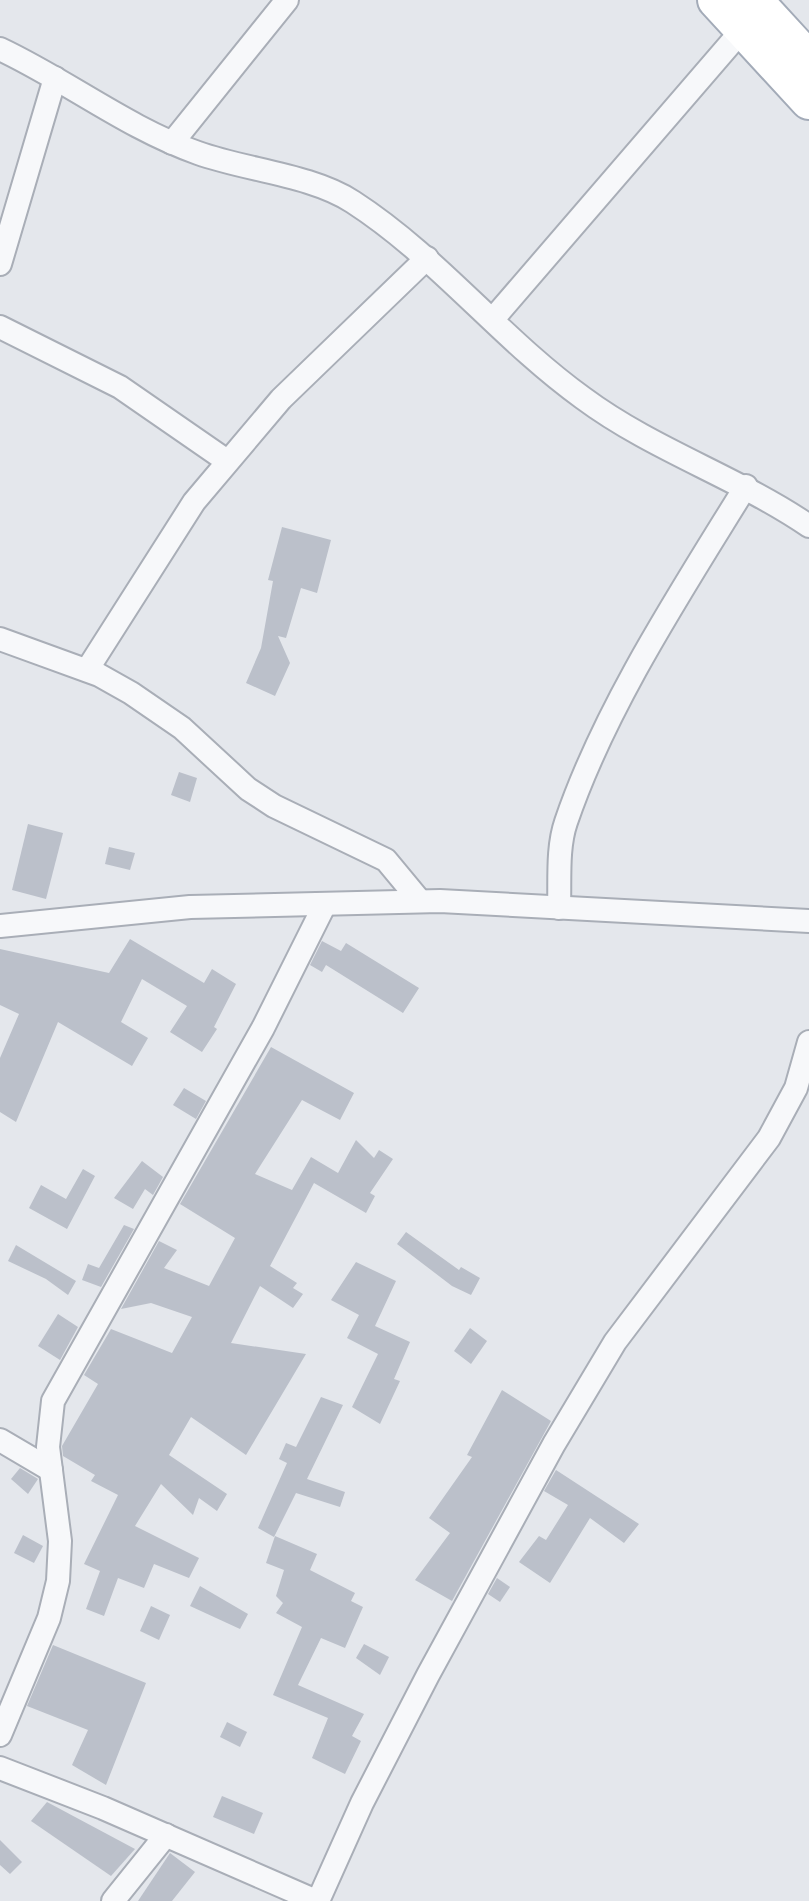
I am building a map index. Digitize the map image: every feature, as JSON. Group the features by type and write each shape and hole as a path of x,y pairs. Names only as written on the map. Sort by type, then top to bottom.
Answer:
{"main road":[{"path":"716,0 748,14 809,60"},
{"path":"748,14 809,101"}],"street":[{"path":"172,143 287,0"},
{"path":"493,319 748,14"},
{"path":"0,49 106,110 172,143 252,170 330,189 352,201 427,258 581,397 634,433 746,486 809,526"},
{"path":"0,264 55,78"},
{"path":"87,670 187,513 227,461 281,399 427,258"},
{"path":"0,327 120,387 227,461"},
{"path":"559,908 561,841 577,796 624,691 746,486"},
{"path":"0,639 87,670 131,693 182,728 248,789 274,806 386,860 420,901"},
{"path":"0,926 190,907 420,901 809,921"},
{"path":"0,1735 49,1618 58,1581 60,1541 48,1447 53,1401 263,1028 325,904"},
{"path":"0,1768 166,1835 317,1901 420,1689 554,1444 615,1342 769,1138 796,1088 809,1042"},
{"path":"0,1440 51,1470"},
{"path":"113,1901 166,1835"}],"building":[{"path":"282,527 331,540 317,593 301,588 286,638 278,636 290,663 275,696 246,683 261,648 273,581 268,580"},
{"path":"179,772 197,778 190,802 171,795"},
{"path":"28,824 63,833 46,899 12,890"},
{"path":"109,847 135,853 130,870 105,864"},
{"path":"130,939 204,983 212,969 236,984 214,1027 217,1029 202,1052 170,1032 187,1006 142,979 121,1022 148,1038 132,1066 58,1022 16,1122 0,1112 0,1058 19,1014 0,1005 0,949 109,973"},
{"path":"322,941 341,951 346,943 419,988 403,1013 326,965 322,972 310,965"},
{"path":"271,1047 354,1093 340,1120 302,1100 255,1174 292,1190 311,1157 338,1173 356,1140 374,1158 379,1150 393,1159 370,1193 375,1196 366,1213 314,1183 270,1266 297,1283 293,1288 303,1294 293,1308 260,1286 231,1343 306,1354 246,1455 191,1417 169,1455 227,1494 217,1511 199,1498 193,1515 161,1484 135,1526 199,1558 189,1578 154,1564 144,1588 118,1578 104,1616 86,1609 100,1571 84,1564 118,1495 91,1481 95,1475 63,1456 62,1446 98,1384 84,1375 111,1329 172,1353 192,1317 151,1303 121,1309 159,1241 177,1250 164,1268 209,1286 235,1238 180,1204"},
{"path":"184,1088 206,1101 196,1119 173,1105"},
{"path":"142,1161 163,1177 153,1195 145,1189 133,1209 114,1198"},
{"path":"83,1169 95,1176 67,1229 29,1208 41,1185 66,1199"},
{"path":"124,1225 134,1229 101,1287 82,1280 88,1264 99,1268"},
{"path":"406,1232 459,1270 461,1267 480,1278 471,1295 452,1286 397,1244"},
{"path":"16,1245 76,1281 68,1295 46,1279 8,1261"},
{"path":"356,1262 396,1281 375,1326 410,1342 394,1379 400,1381 380,1424 352,1407 378,1354 347,1338 359,1315 331,1300"},
{"path":"58,1314 78,1327 60,1360 38,1346"},
{"path":"470,1328 487,1341 471,1364 454,1351"},
{"path":"502,1390 551,1421 452,1601 415,1580 450,1533 429,1518 472,1457 467,1455"},
{"path":"321,1397 343,1405 307,1479 345,1492 340,1507 296,1493 274,1537 258,1528 287,1463 279,1459 286,1443 296,1447"},
{"path":"20,1468 38,1479 28,1494 11,1479"},
{"path":"556,1470 639,1524 624,1543 590,1518 550,1583 519,1562 539,1536 546,1540 568,1505 544,1491"},
{"path":"23,1535 43,1546 34,1563 14,1553"},
{"path":"275,1536 317,1554 310,1570 355,1593 351,1601 363,1607 345,1648 321,1638 298,1685 364,1714 352,1736 361,1741 345,1774 312,1758 328,1718 273,1695 302,1627 276,1613 283,1603 276,1596 284,1570 266,1563"},
{"path":"497,1578 510,1587 500,1602 488,1594"},
{"path":"200,1586 248,1614 240,1629 190,1606"},
{"path":"151,1606 170,1615 159,1640 140,1631"},
{"path":"364,1644 389,1657 380,1675 356,1658"},
{"path":"53,1645 146,1683 106,1785 72,1765 88,1730 27,1706"},
{"path":"227,1722 247,1732 240,1747 220,1737"},
{"path":"222,1796 263,1813 254,1834 213,1817"},
{"path":"47,1802 135,1849 111,1876 31,1821"},
{"path":"0,1840 22,1862 10,1874 0,1865"},
{"path":"170,1853 195,1872 172,1901 138,1901"}]}
